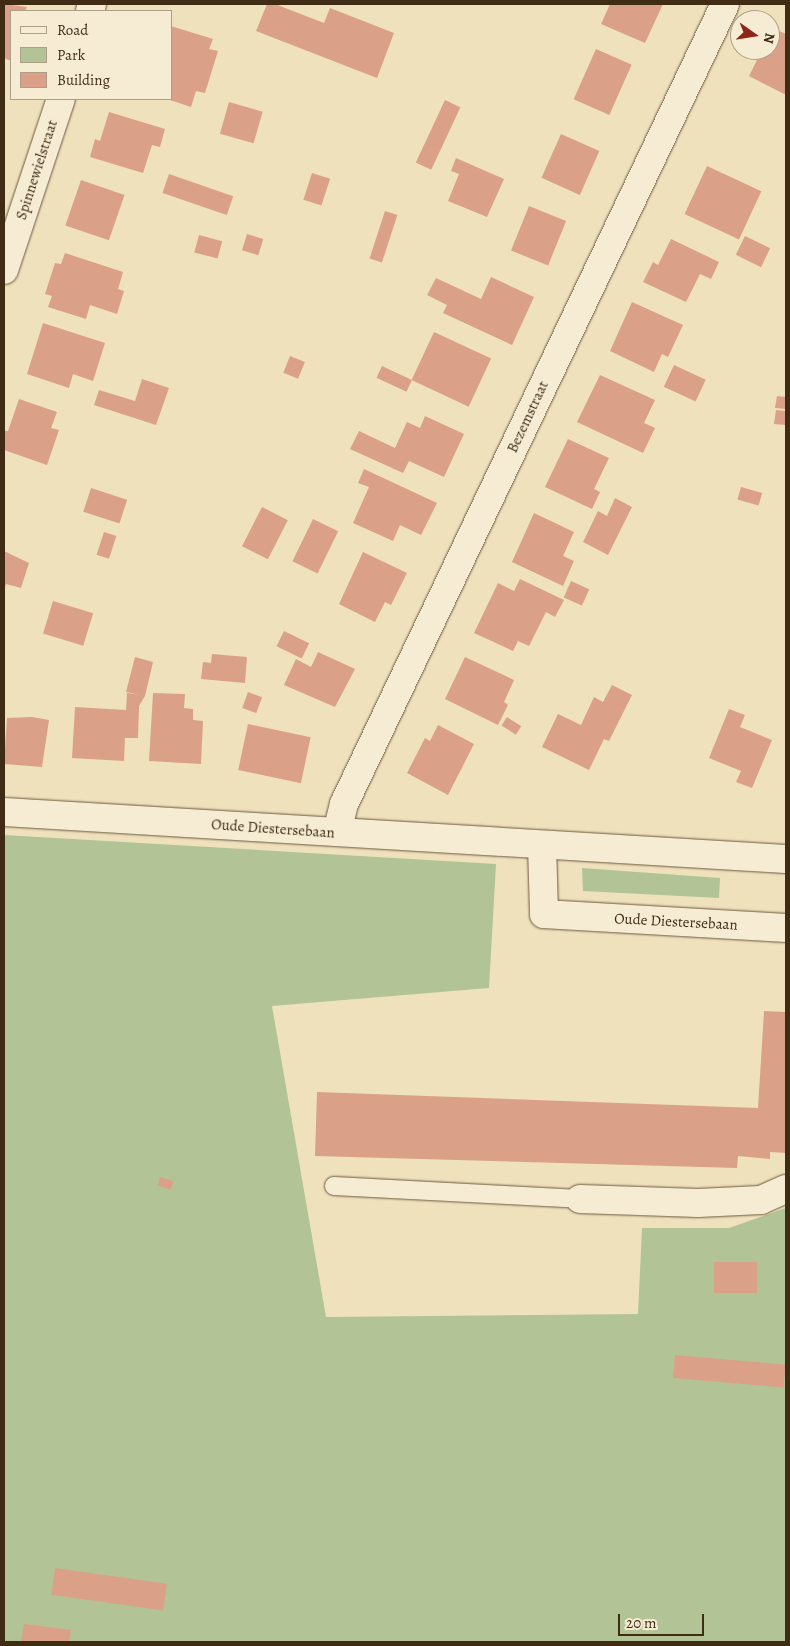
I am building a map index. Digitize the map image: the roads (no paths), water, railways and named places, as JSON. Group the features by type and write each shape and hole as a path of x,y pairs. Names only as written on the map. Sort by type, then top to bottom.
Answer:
{"street":[{"name":"Bezemstraat","path":"337,832 344,804 725,4"},
{"name":"Spinnewielstraat","path":"4,270 61,100"},
{"name":"Oude Diestersebaan","path":"4,812 786,859"},
{"name":"Oude Diestersebaan","path":"542,845 544,914 786,928"},
{"path":"580,1199 698,1203 761,1200 786,1189"}],"lane":[{"path":"334,1186 580,1199"}]}
